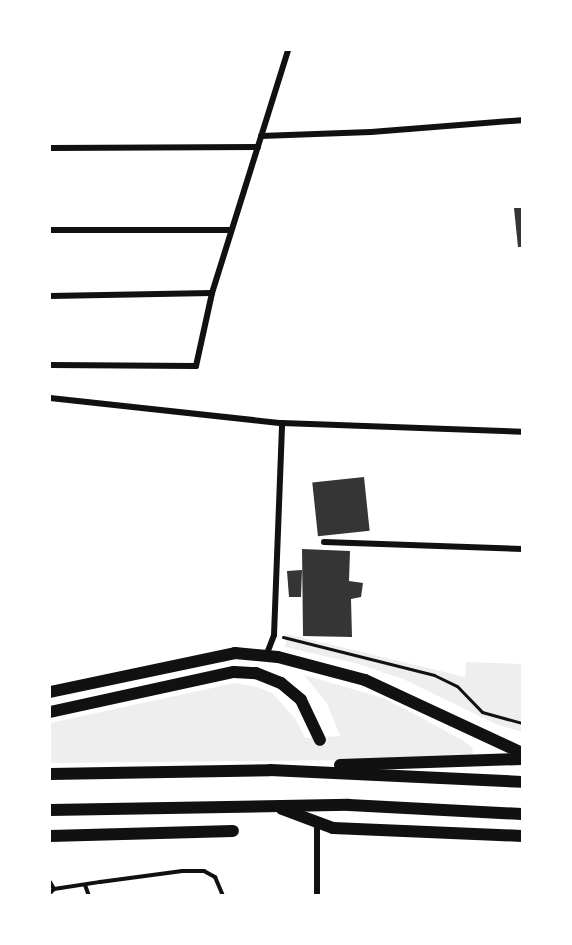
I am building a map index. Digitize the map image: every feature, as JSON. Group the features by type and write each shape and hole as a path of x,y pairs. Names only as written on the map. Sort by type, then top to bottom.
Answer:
{"main road":[{"path":"50,692 235,653 266,656 365,680 522,753"},
{"path":"50,712 234,672 256,673 282,682 301,700 320,740"},
{"path":"270,770 363,764 522,759"},
{"path":"50,774 270,770 350,772 522,782"},
{"path":"272,805 333,828 522,836"},
{"path":"50,810 349,805 522,814"},
{"path":"50,836 234,831"}],"street":[{"path":"50,365 196,366 212,293 288,50"},
{"path":"261,136 371,132 522,120"},
{"path":"50,148 258,147"},
{"path":"50,230 231,231"},
{"path":"50,296 212,293"},
{"path":"50,398 282,423 522,432"},
{"path":"266,656 274,635 282,423"},
{"path":"324,542 522,549"},
{"path":"317,821 317,896"}],"lane":[{"path":"50,893 54,889 182,871 204,871 215,877 223,896"},
{"path":"50,882 54,889"},
{"path":"85,885 89,896"}],"path":[{"path":"274,635 434,675 456,686 482,712 522,723"}],"shaded area":[{"path":"287,634 465,677 466,662 522,664 522,732 496,724 403,679 359,664 285,647"},
{"path":"304,675 383,698 464,741 472,747 474,759 50,763 50,723 235,683 257,687 272,693 295,718 305,738 340,736 327,703"}],"building":[{"path":"514,208 522,208 522,247 518,247"},
{"path":"364,477 370,531 318,536 312,482"},
{"path":"302,549 350,551 349,581 363,583 361,597 351,599 352,637 303,636"},
{"path":"302,570 301,597 289,597 287,571"}]}
